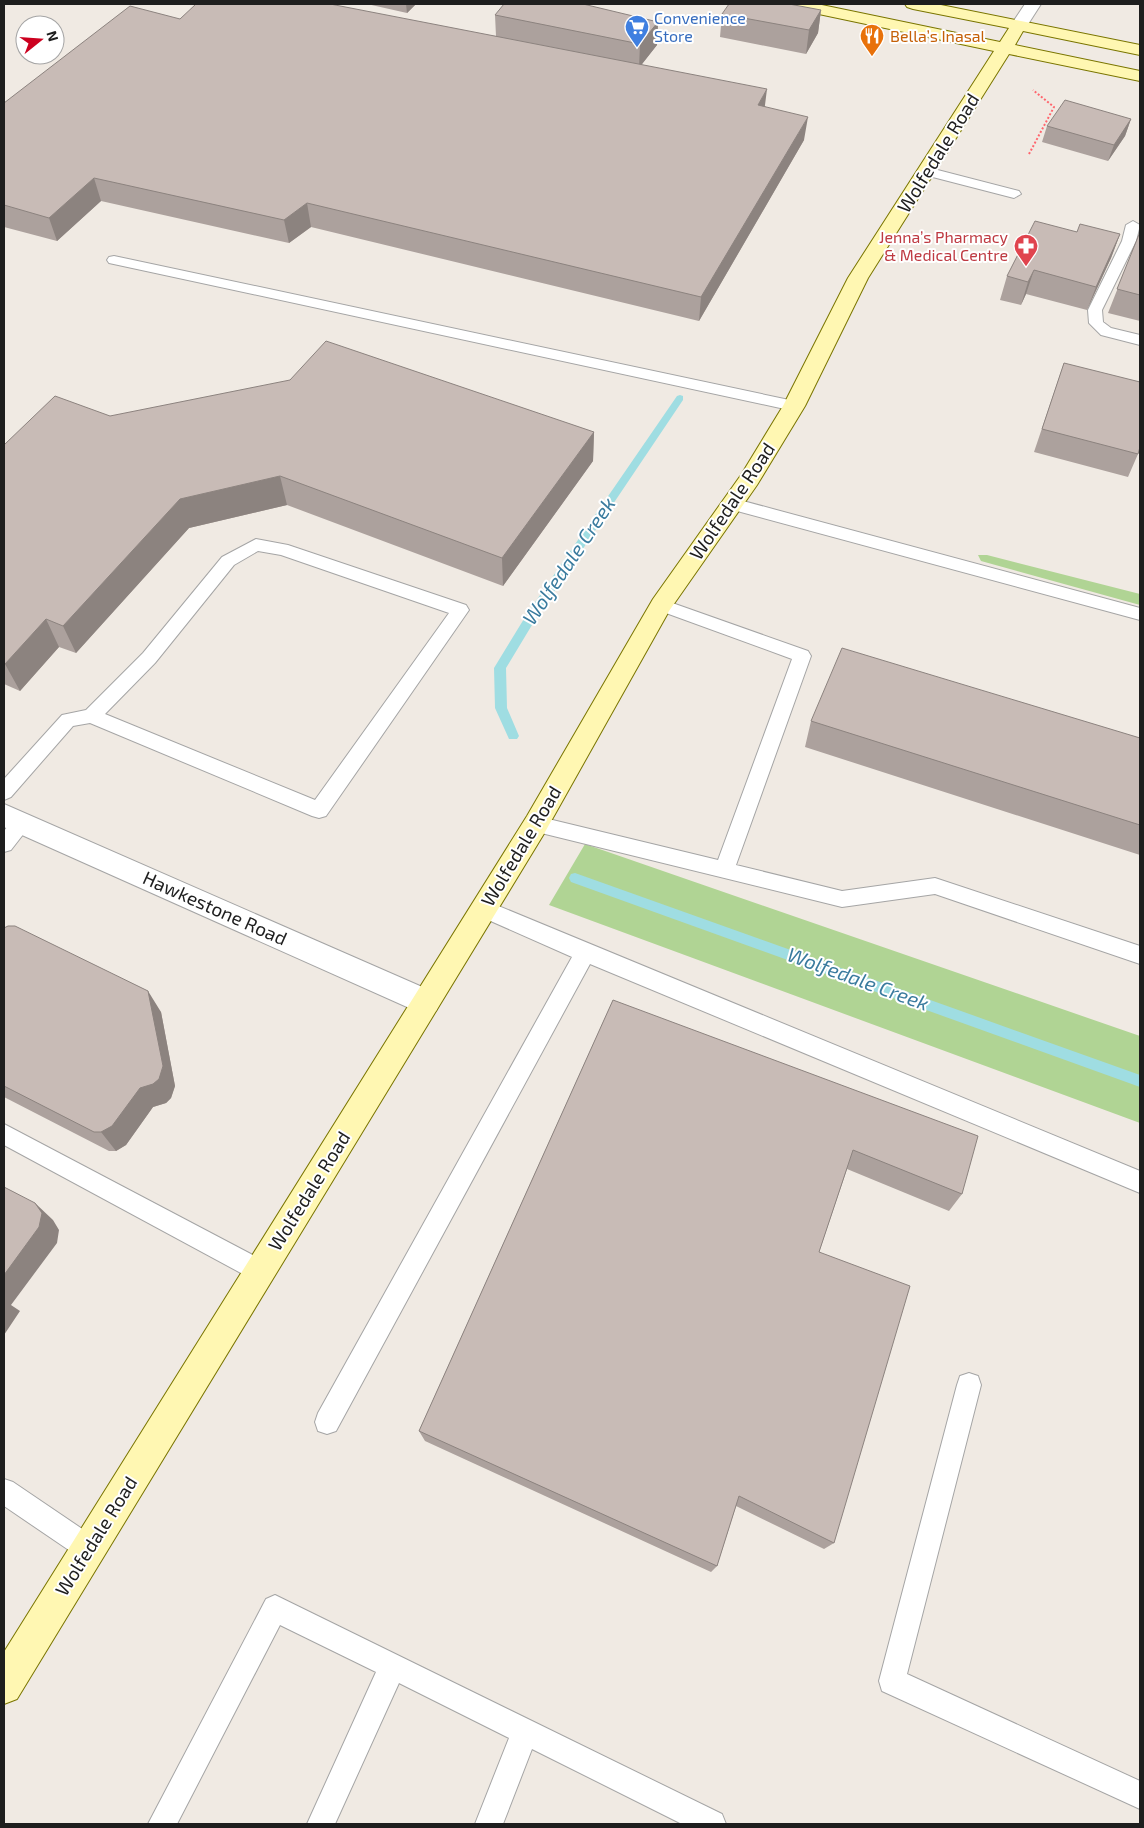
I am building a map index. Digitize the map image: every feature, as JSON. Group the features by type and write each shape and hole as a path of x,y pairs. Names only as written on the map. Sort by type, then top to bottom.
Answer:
{"street":[{"path":"795,4 1140,76"},
{"path":"913,4 1140,50"},
{"name":"Wolfedale Road","path":"4,1686 536,824 661,605 732,504 794,406 858,278 1033,4"},
{"name":"Hawkestone Road","path":"13,819 426,1002"}],"lane":[{"path":"926,172 1014,194"},
{"path":"1133,225 1129,241 1094,310 1096,323 1106,332 1140,340"},
{"path":"114,260 794,406"},
{"path":"732,504 1140,614"},
{"path":"4,792 68,720 92,716 319,810 460,610 282,549 256,545 228,561 149,658 92,716"},
{"path":"661,605 802,656 724,870"},
{"path":"4,844 13,819"},
{"path":"536,824 842,899 935,886 1140,955"},
{"path":"484,909 585,953 1140,1182"},
{"path":"327,1422 585,953"},
{"path":"4,1134 260,1271"},
{"path":"968,1385 892,1681 1140,1795"},
{"path":"4,1491 88,1548"},
{"path":"162,1824 275,1608 525,1731 684,1818 712,1824"},
{"path":"321,1824 393,1666"},
{"path":"489,1824 525,1731"}],"path":[{"path":"1029,154 1054,107 1032,90"}],"green space":[{"path":"978,555 987,555 1140,594 1140,605 981,561"},
{"path":"585,844 1140,1036 1140,1123 549,905"}],"building":[{"path":"196,4 330,4 767,89 758,105 808,117 701,297 307,203 284,220 94,178 49,218 4,205 4,103 53,65 65,65 65,56 130,6 180,19"},
{"path":"504,4 583,4 658,22 640,44 495,15"},
{"path":"729,4 789,4 821,10 809,30 722,14"},
{"path":"1065,100 1131,119 1114,145 1047,126"},
{"path":"1035,221 1077,232 1080,224 1120,234 1096,287 1034,270 1028,282 1007,276"},
{"path":"1140,232 1140,295 1117,289"},
{"path":"326,341 594,432 502,558 280,476 180,499 63,626 46,619 5,664 4,445 55,396 110,416 290,380"},
{"path":"1064,363 1140,382 1140,447 1138,454 1042,429"},
{"path":"842,648 1140,738 1140,825 811,721"},
{"path":"15,926 148,991 163,1066 159,1079 153,1084 140,1088 112,1126 101,1132 94,1132 4,1086 4,928"},
{"path":"613,1000 978,1136 962,1194 853,1150 819,1252 910,1286 834,1543 739,1496 717,1566 419,1431"},
{"path":"4,1187 35,1203 42,1213 39,1227 4,1275"}],"waterway":[{"name":"Wolfedale Creek","path":"513,736 501,708 500,668 531,617 680,398"},
{"name":"Wolfedale Creek","path":"575,878 1140,1081"}],"place":[{"name":"Convenience Store","path":"637,48"},
{"name":"Bella’s Inasal","path":"872,57"},
{"name":"Jenna’s Pharmacy & Medical Centre","path":"1026,267"}]}
